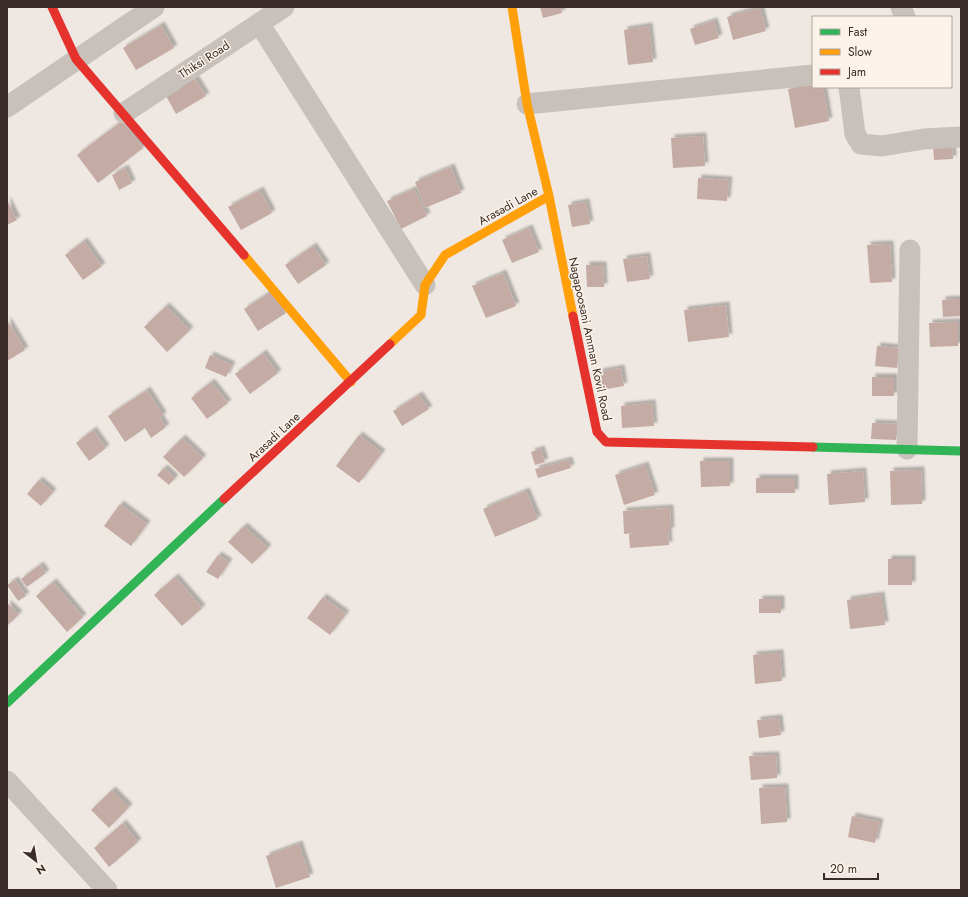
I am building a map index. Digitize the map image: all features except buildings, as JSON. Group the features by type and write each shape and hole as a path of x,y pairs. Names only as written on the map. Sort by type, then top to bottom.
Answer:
{"street":[{"path":"52,7 76,59 124,112 350,382"},
{"path":"7,107 154,7"},
{"name":"Thiksi Road","path":"124,112 284,7"},
{"name":"Nagapoosani Amman Kovil Road","path":"512,7 527,104 549,196 597,432 606,442 961,451"},
{"path":"259,23 425,285"},
{"path":"527,104 812,75"},
{"path":"849,88 855,134 861,144 882,146 924,139 961,137"},
{"name":"Arasadi Lane","path":"7,703 420,315 425,285 445,255 549,196"},
{"path":"907,450 910,250"},
{"path":"7,780 107,890"}],"traffic: fast":[{"path":"813,447 961,451"},
{"path":"7,703 224,499"}],"traffic: slow":[{"path":"512,7 527,104 549,196 573,316"},
{"path":"390,344 421,315 425,285 445,255 549,196"},
{"path":"244,255 351,382"}],"traffic: jam":[{"path":"52,7 76,59 244,255"},
{"path":"573,316 597,432 606,442 813,447"},
{"path":"224,499 390,344"}]}
